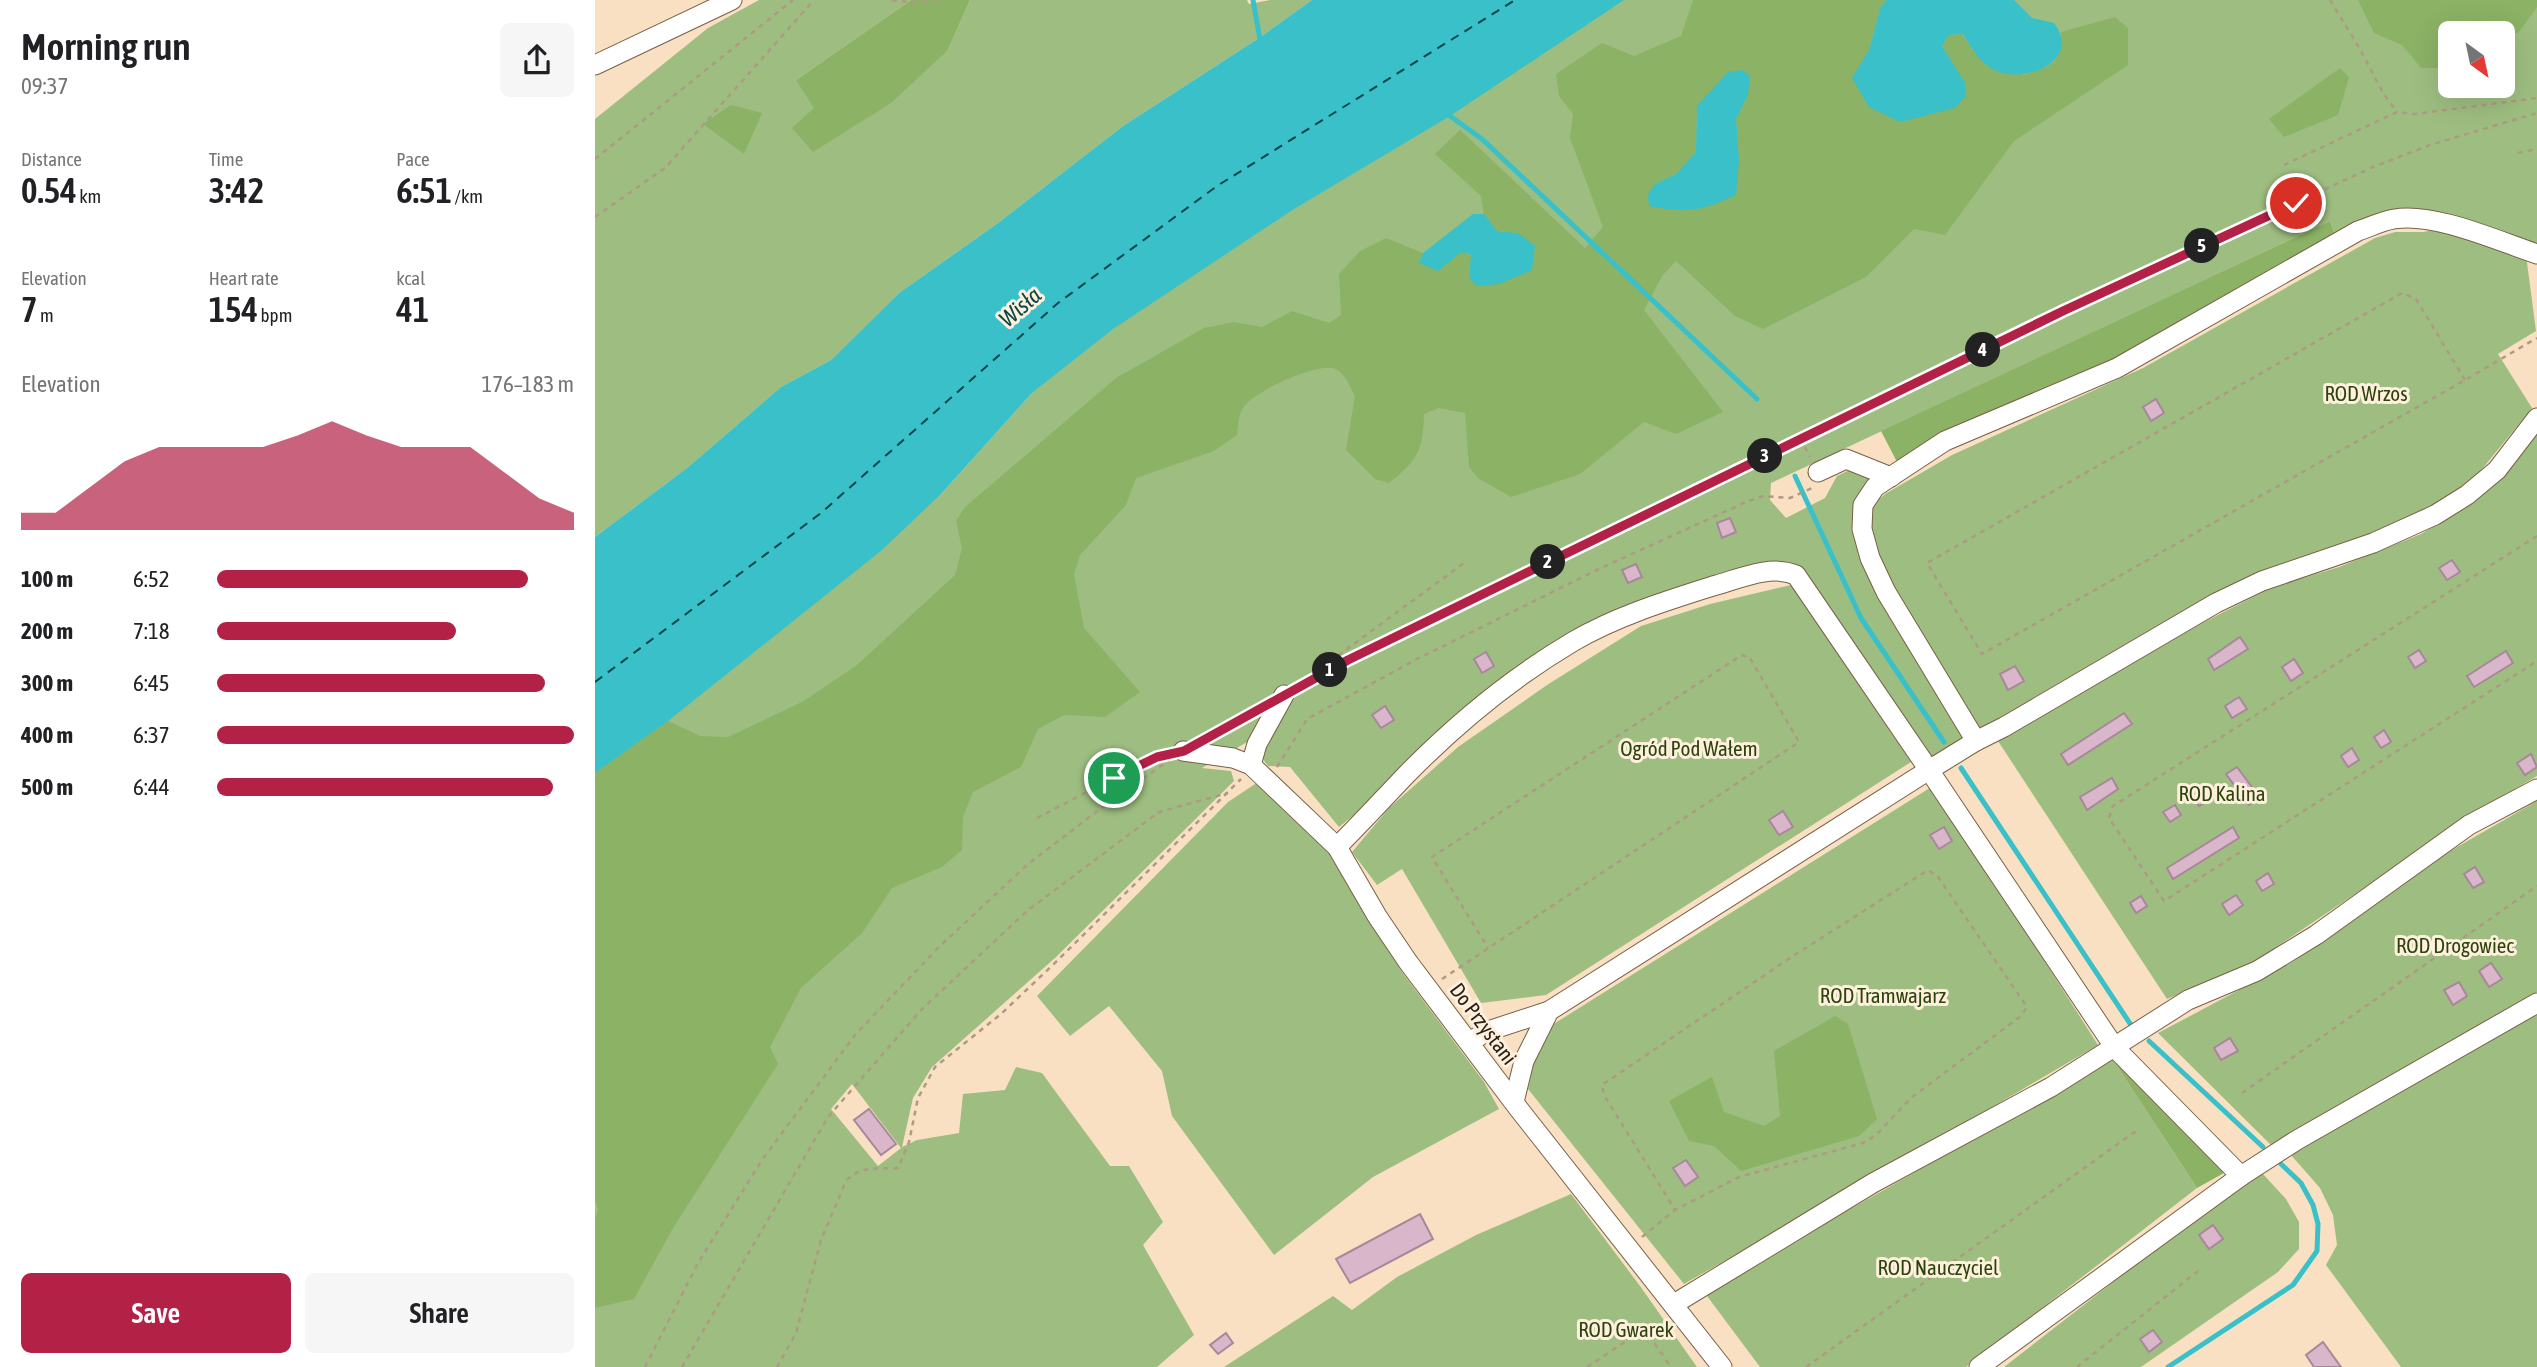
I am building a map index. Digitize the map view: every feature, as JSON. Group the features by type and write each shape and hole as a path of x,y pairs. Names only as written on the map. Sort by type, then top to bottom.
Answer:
{"street":[{"path":"595,65 732,0"},
{"path":"1976,741 1887,592 1870,558 1862,529 1863,505 1875,487 1945,441 2117,368 2358,231 2393,219 2412,217 2433,220 2537,254"},
{"path":"1469,1042 1488,1031 1549,1011 1976,741 2216,603 2262,581 2373,543 2435,515 2467,495 2497,470 2537,418"},
{"path":"1815,474 1846,459 1891,477"},
{"path":"1337,847 1408,773 1467,718 1504,687 1576,640 1661,602 1761,572 1785,570 1796,575 2115,1048 2241,1175"},
{"path":"1251,765 1257,744 1284,695"},
{"name":"Do Przystani","path":"1184,751 1233,758 1251,765 1337,847 1377,916 1428,988 1722,1367"},
{"path":"1674,1304 1873,1183 2051,1087 2187,1000 2257,971 2316,935 2469,825 2537,789"},
{"path":"1979,1367 2241,1175 2297,1140 2537,1003"},
{"path":"1514,1102 1524,1061 1549,1011"}],"path":[{"path":"595,159 793,0"},
{"path":"595,217 665,168 814,0"},
{"path":"892,0 914,3 935,0"},
{"path":"2330,0 2383,93 2397,111"},
{"path":"2284,165 2397,111 2415,114 2537,98"},
{"path":"645,1367 698,1262 762,1160 855,1035 938,948 1028,864 1125,790 1184,751 1360,654 2063,311 2373,167 2430,145 2537,113"},
{"path":"2518,153 2537,149"},
{"path":"2465,380 2416,299 2402,293 1927,563 1982,654 2465,380 2537,338"},
{"path":"1269,781 1307,719 1417,659 1599,569 1755,499 1763,496 1790,498 1815,474 1800,438"},
{"path":"2537,536 2113,806 2109,818 2164,901 2537,661"},
{"path":"1284,695 1464,563"},
{"path":"1428,988 1800,742 1750,658 1742,655 1432,857 1488,948"},
{"path":"1037,818 1157,757 1184,751"},
{"path":"777,1367 796,1333 821,1240 846,1181 853,1173 864,1169 898,1168 909,1142 918,1098 935,1067 1001,1014 1058,960 1228,793 1251,765"},
{"path":"682,1367 828,1117 922,1009 1027,911 1159,811 1228,793"},
{"path":"1644,1235 1675,1210 1739,1177 1870,1139 1912,1098 2021,1016 2027,1007 1938,877 1928,870 1790,958 1602,1085 1604,1095 1675,1210"},
{"path":"2242,1093 2537,886"},
{"path":"1807,1367 2136,1131"},
{"path":"2077,1367 2198,1270"},
{"path":"1587,1367 1634,1336 1650,1337 1671,1367"}],"green space":[{"path":"759,0 911,0 796,80 948,50 970,0 1247,0 1249,4 1270,0 1312,0 1259,38 1123,126 998,223 899,293 831,360 781,387 687,468 595,537 595,119 708,28"},
{"path":"911,0 970,0 948,50 891,103 813,152 792,128 814,108 796,80"},
{"path":"1619,0 2537,0 2537,250 2430,215 2336,238 2330,221 1771,483 1770,500 1786,518 1825,498 1837,476 1856,467 1873,473 1856,523 1963,725 1964,743 1937,759 1923,753 1797,565 1755,567 1590,625 1339,827 1290,767 1268,766 1249,741 1202,768 1231,771 1234,781 1055,958 932,1067 913,1098 902,1147 917,1140 959,1133 963,1094 1005,1090 1016,1067 1042,1073 1110,1166 1129,1166 1163,1222 1143,1245 1194,1335 1157,1367 595,1367 595,770 942,493 1032,393 1097,339 1279,214","holes":["852,1084 901,1148 878,1166 831,1109"]},
{"path":"1693,0 1887,0 1881,6 1869,50 1853,78 1949,58 1942,45 1949,35 1962,34 1973,51 2024,75 2053,62 2059,51 2061,32 2115,17 2128,28 2128,65 2014,141 1945,235 1914,229 1866,277 1763,329 1735,316 1676,261 1662,276 1644,310 1723,412 1676,434 1644,422 1580,474 1511,497 1478,478 1469,467 1465,413 1439,408 1424,414 1420,446 1407,468 1389,483 1375,479 1346,450 1355,396 1342,374 1336,369 1327,368 1301,374 1249,401 1240,414 1237,435 1214,451 1136,478 1126,505 1080,555 1074,574 1084,628 1140,692 1105,717 1064,715 1038,729 1021,767 973,792 963,817 962,850 942,867 892,888 862,933 801,988 770,1047 778,1064 673,1228 634,1299 595,1308 595,1218 598,1210 595,1199 595,773 668,721 700,736 728,737 804,701 857,665 955,575 962,548 956,521 965,507 1116,378 1204,328 1234,322 1262,327 1292,311 1329,323 1341,315 1339,274 1360,251 1386,238 1423,253 1419,263 1461,251 1471,256 1469,277 1518,233 1497,231 1484,214 1481,196 1435,154 1460,130 1585,248 1603,227 1570,138 1573,114 1559,96 1556,74 1602,43 1634,56 1681,36","holes":["1748,95 1736,119 1739,160 1655,184 1676,174 1696,152 1697,106"]},
{"path":"2358,0 2537,0 2537,7 2518,33 2515,34 2515,21 2438,21 2438,68 2421,68 2402,45 2374,33"},
{"path":"2340,68 2349,77 2338,115 2284,137 2269,119"},
{"path":"731,105 762,113 744,154 703,124"},
{"path":"2330,221 2336,238 2118,359 1897,462 1881,431"},
{"name":"ROD Wrzos","path":"2437,229 2526,255 2536,331 2498,354 2532,408 2469,485 2451,500 2354,543 2268,568 2162,623 1980,729 1888,581 1868,537 1870,507 1885,494 1952,455 2143,368 2375,238 2395,232"},
{"name":"ROD Kalina","path":"2537,430 2537,776 2484,807 2245,968 2167,999 1998,741 2204,622 2271,588 2339,567 2421,534 2473,503 2503,474"},
{"name":"Ogród Pod Wałem","path":"1791,585 1911,762 1546,995 1481,1003 1402,869 1377,885 1352,852 1389,808 1458,747 1547,685 1641,626 1710,604"},
{"path":"1255,784 1268,789 1327,846 1402,972 1484,1082 1499,1109 1373,1177 1274,1255 1172,1116 1162,1071 1109,1006 1070,1036 1037,996 1228,802"},
{"name":"ROD Tramwajarz","path":"1933,786 2098,1045 1684,1284 1528,1089 1537,1048 1552,1025"},
{"name":"ROD Drogowiec","path":"2537,801 2537,992 2272,1146 2158,1033 2292,962 2438,858"},
{"path":"2537,1010 2537,1367 2401,1367 2326,1265 2337,1245 2333,1215 2320,1188 2291,1155"},
{"path":"1835,1016 1848,1024 1877,1119 1859,1136 1741,1171 1714,1146 1689,1141 1669,1101 1712,1077 1724,1112 1764,1126 1780,1116 1774,1051"},
{"name":"ROD Nauczyciel","path":"2113,1060 2197,1188 1966,1367 1760,1367 1704,1292"},
{"path":"2113,1060 2221,1163 2224,1173 2197,1188"},
{"path":"2262,1173 2286,1199 2299,1222 2299,1249 2278,1272 2141,1367 2004,1367 2198,1216"},
{"name":"ROD Gwarek","path":"1571,1194 1697,1367 1224,1367 1333,1296 1352,1310 1397,1277 1476,1235"}],"water":[{"name":"Wisła","path":"1312,0 1624,0 1450,116 1294,209 1113,329 1032,393 942,493 882,550 668,721 595,773 595,537 687,468 781,387 831,360 899,293 998,223 1123,126 1259,38"},
{"path":"1887,0 2014,0 2032,18 2054,23 2061,36 2061,48 2056,58 2047,66 2022,74 2009,74 1996,71 1985,64 1963,34 1949,35 1942,46 1965,83 1966,96 1955,108 1900,122 1869,107 1852,78 1869,50 1881,6"},
{"path":"1743,70 1750,76 1748,95 1736,119 1739,160 1736,195 1694,210 1649,206 1648,194 1655,184 1676,174 1696,152 1697,106 1728,72"},
{"path":"1473,214 1484,214 1497,231 1518,233 1535,246 1532,270 1499,284 1476,286 1469,277 1471,255 1461,252 1438,271 1419,263 1423,253"}],"building":[{"path":"2156,399 2164,413 2151,421 2143,407"},
{"path":"1730,518 1736,532 1722,538 1717,523"},
{"path":"2452,560 2460,572 2447,580 2439,568"},
{"path":"1636,564 1642,577 1628,583 1622,570"},
{"path":"2240,637 2248,649 2214,670 2208,659"},
{"path":"2419,650 2426,661 2415,668 2408,657"},
{"path":"2506,651 2513,663 2474,687 2467,676"},
{"path":"1486,652 1494,666 1482,673 1474,659"},
{"path":"2294,659 2303,673 2291,681 2282,667"},
{"path":"2015,666 2024,681 2008,690 2000,674"},
{"path":"2239,697 2247,709 2232,718 2225,706"},
{"path":"1385,706 1394,720 1381,728 1372,715"},
{"path":"2124,713 2132,724 2068,765 2061,754"},
{"path":"2384,730 2391,742 2381,748 2374,737"},
{"path":"2352,748 2359,760 2348,767 2341,756"},
{"path":"2531,754 2537,767 2525,775 2517,763"},
{"path":"2237,767 2260,798 2249,805 2226,774"},
{"path":"2112,778 2118,789 2087,810 2080,797"},
{"path":"2204,788 2211,799 2199,806 2193,795"},
{"path":"2175,805 2181,815 2170,822 2163,812"},
{"path":"1783,811 1793,827 1779,835 1769,820"},
{"path":"1944,827 1952,841 1939,849 1930,835"},
{"path":"2233,827 2239,838 2173,879 2167,868"},
{"path":"2475,867 2484,882 2473,888 2464,874"},
{"path":"2268,873 2274,884 2262,891 2256,881"},
{"path":"2236,895 2243,905 2229,915 2222,904"},
{"path":"2141,896 2147,906 2136,913 2130,903"},
{"path":"2491,963 2502,979 2489,987 2479,971"},
{"path":"2459,982 2467,996 2453,1005 2444,990"},
{"path":"2230,1038 2238,1051 2221,1060 2214,1048"},
{"path":"869,1109 896,1144 881,1155 854,1120"},
{"path":"1686,1160 1698,1177 1685,1186 1673,1168"},
{"path":"1420,1214 1433,1239 1350,1283 1336,1259"},
{"path":"2213,1225 2223,1239 2209,1249 2199,1235"},
{"path":"2153,1330 2162,1342 2149,1352 2140,1339"},
{"path":"1226,1333 1233,1343 1218,1354 1210,1345"},
{"path":"2323,1342 2341,1367 2314,1367 2306,1355"}],"waterway":[{"path":"1253,0 1261,45"},
{"path":"1450,116 1482,139 1757,399"},
{"path":"1795,476 1861,618 1944,742"},
{"path":"1961,768 2131,1025"},
{"path":"2149,1041 2263,1147"},
{"path":"2168,1367 2293,1285 2317,1251 2318,1224 2313,1205 2301,1183 2281,1164"}],"ferry route":[{"path":"595,682 821,513 1058,303 1217,186 1515,0"}],"route":[{"path":"1114,778 1157,757 1184,751 1348,660 2063,311 2296,203"}]}
